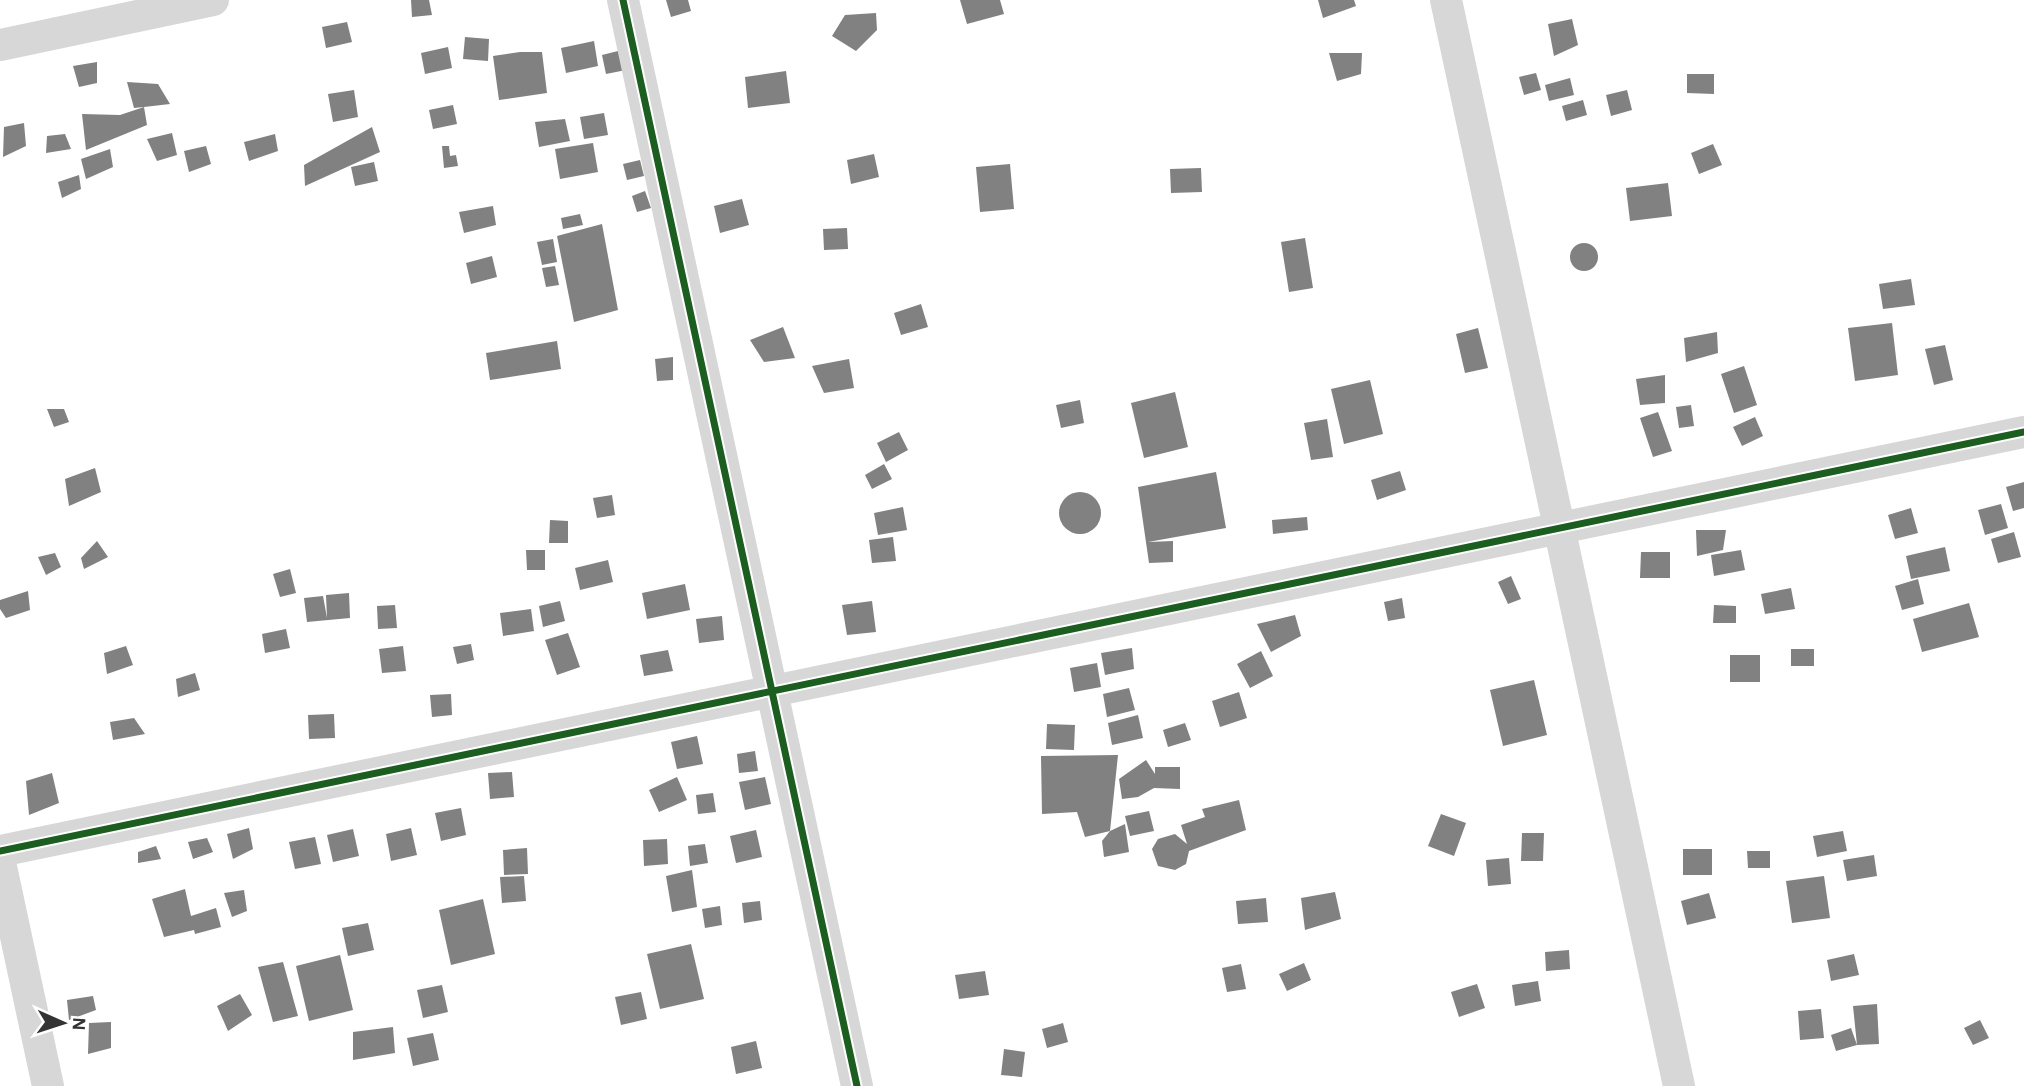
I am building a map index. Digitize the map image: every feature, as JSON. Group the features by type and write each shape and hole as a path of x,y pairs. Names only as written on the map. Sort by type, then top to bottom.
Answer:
{"street":[{"path":"0,45 213,0"},
{"path":"623,0 857,1086"},
{"path":"1446,0 1679,1086"},
{"path":"0,851 2024,432"},
{"path":"0,862 48,1086"}],"building":[{"path":"411,0 429,0 432,15 412,17"},
{"path":"666,0 688,0 691,11 671,17"},
{"path":"960,0 1000,0 1004,14 967,24"},
{"path":"1318,0 1354,0 1356,6 1323,18"},
{"path":"876,13 877,30 856,51 832,36 845,15"},
{"path":"1572,19 1578,45 1554,56 1548,24"},
{"path":"347,22 352,42 326,48 322,27"},
{"path":"465,37 489,39 488,61 463,59"},
{"path":"594,41 598,66 566,73 561,48"},
{"path":"448,47 452,68 425,74 421,53"},
{"path":"622,50 626,70 606,74 602,55"},
{"path":"542,52 547,93 499,100 493,56"},
{"path":"1329,53 1362,53 1361,74 1337,81"},
{"path":"97,62 97,83 79,87 73,66"},
{"path":"786,71 790,103 748,108 745,77"},
{"path":"1536,73 1541,90 1524,95 1519,77"},
{"path":"1687,74 1714,74 1714,94 1687,93"},
{"path":"1570,78 1574,95 1549,101 1545,85"},
{"path":"127,82 158,84 170,104 134,108"},
{"path":"354,90 358,117 333,122 328,94"},
{"path":"1627,90 1632,110 1611,116 1606,95"},
{"path":"1583,100 1587,115 1566,121 1562,106"},
{"path":"453,105 457,124 433,129 429,110"},
{"path":"144,107 147,125 86,150 82,114 120,115"},
{"path":"604,113 608,135 584,139 580,117"},
{"path":"565,119 570,141 539,147 535,122"},
{"path":"24,123 26,146 3,157 4,127"},
{"path":"372,127 380,152 305,186 304,165"},
{"path":"172,133 177,155 157,161 147,139"},
{"path":"65,134 71,149 46,153 47,136"},
{"path":"275,134 278,151 249,161 244,142"},
{"path":"593,143 598,172 560,179 555,149"},
{"path":"1713,144 1722,165 1699,174 1691,153"},
{"path":"206,146 211,164 189,172 184,151"},
{"path":"442,146 449,146 450,156 456,155 458,166 444,168"},
{"path":"110,149 113,167 86,179 81,159"},
{"path":"874,154 879,177 851,184 847,160"},
{"path":"640,160 644,176 627,180 623,164"},
{"path":"374,162 378,181 355,186 351,167"},
{"path":"1010,164 1014,209 980,212 976,167"},
{"path":"1201,168 1202,192 1171,193 1170,169"},
{"path":"79,175 81,189 62,198 58,182"},
{"path":"1668,183 1672,216 1630,221 1626,188"},
{"path":"645,191 651,208 637,212 632,196"},
{"path":"742,199 749,225 720,233 714,206"},
{"path":"493,206 496,225 464,233 459,212"},
{"path":"580,214 583,225 563,229 561,218"},
{"path":"602,224 618,310 574,322 557,236"},
{"path":"847,228 848,249 824,250 823,229"},
{"path":"1305,238 1313,288 1289,292 1281,242"},
{"path":"553,239 557,262 542,265 537,242"},
{"path":"1584,243 1594,247 1598,257 1594,267 1584,271 1574,267 1570,257 1574,247"},
{"path":"492,256 497,277 471,284 466,263"},
{"path":"555,266 559,285 546,287 542,268"},
{"path":"1911,279 1915,305 1883,309 1879,284"},
{"path":"921,304 928,327 901,335 894,313"},
{"path":"1892,323 1898,375 1855,381 1848,328"},
{"path":"783,327 795,358 764,362 750,340"},
{"path":"1478,328 1488,368 1465,373 1456,334"},
{"path":"1717,332 1718,353 1686,362 1684,338"},
{"path":"557,341 561,369 490,380 486,353"},
{"path":"1945,345 1953,380 1934,385 1925,349"},
{"path":"673,357 673,380 657,381 655,359"},
{"path":"849,359 854,388 824,393 812,366"},
{"path":"1744,366 1757,405 1734,413 1721,374"},
{"path":"1665,375 1665,403 1640,405 1636,379"},
{"path":"1370,380 1383,434 1344,444 1331,389"},
{"path":"1175,392 1188,447 1144,458 1131,403"},
{"path":"1080,400 1084,423 1061,428 1056,405"},
{"path":"1691,405 1694,426 1679,428 1676,407"},
{"path":"47,409 64,409 69,422 54,427"},
{"path":"1658,412 1672,451 1653,457 1640,418"},
{"path":"1755,417 1763,436 1742,446 1733,427"},
{"path":"1327,419 1333,457 1311,460 1304,423"},
{"path":"899,432 908,450 886,462 877,443"},
{"path":"884,464 892,479 872,489 865,475"},
{"path":"95,468 101,492 69,506 65,479"},
{"path":"1400,471 1406,490 1377,500 1371,480"},
{"path":"1216,472 1226,528 1148,542 1173,541 1173,562 1149,563 1138,487"},
{"path":"2024,482 2024,508 2013,511 2006,487"},
{"path":"1080,492 1095,498 1101,513 1095,528 1080,534 1065,528 1059,513 1065,498"},
{"path":"612,495 615,515 597,518 593,498"},
{"path":"2001,504 2008,528 1985,535 1978,510"},
{"path":"903,507 907,530 878,535 874,513"},
{"path":"1911,508 1918,533 1895,539 1888,515"},
{"path":"1307,517 1308,530 1273,534 1272,520"},
{"path":"550,520 568,521 568,543 549,543"},
{"path":"1696,530 1726,530 1723,550 1697,556"},
{"path":"2014,532 2021,557 1998,563 1991,539"},
{"path":"893,537 896,561 872,563 869,540"},
{"path":"97,541 108,557 84,569 81,558"},
{"path":"1945,547 1950,571 1911,579 1906,556"},
{"path":"526,550 545,550 545,570 527,570"},
{"path":"1741,550 1745,570 1714,576 1711,555"},
{"path":"1641,552 1670,552 1670,578 1640,578"},
{"path":"55,553 61,567 46,575 38,557"},
{"path":"608,560 613,582 580,590 575,568"},
{"path":"290,569 296,593 280,597 273,574"},
{"path":"1511,576 1521,599 1508,604 1498,582"},
{"path":"1918,579 1924,604 1902,610 1895,586"},
{"path":"685,584 690,610 647,619 642,593"},
{"path":"1791,588 1795,609 1765,614 1761,594"},
{"path":"28,591 30,610 6,618 0,609 0,600"},
{"path":"349,593 350,618 307,622 304,598 323,596 327,618 326,595"},
{"path":"1402,598 1405,618 1388,621 1384,602"},
{"path":"560,601 565,621 543,627 539,606"},
{"path":"872,601 876,632 847,635 842,605"},
{"path":"1969,603 1979,637 1922,652 1913,619"},
{"path":"395,605 397,628 378,629 377,606"},
{"path":"1714,605 1736,606 1736,623 1713,623"},
{"path":"531,609 534,631 503,636 500,613"},
{"path":"1295,615 1301,636 1271,652 1257,624"},
{"path":"722,616 724,640 699,643 696,619"},
{"path":"286,629 290,648 265,653 262,634"},
{"path":"568,633 580,667 557,675 545,640"},
{"path":"471,644 474,660 457,664 453,647"},
{"path":"126,646 133,665 107,674 104,653"},
{"path":"403,646 406,671 382,673 379,649"},
{"path":"1132,648 1134,669 1105,675 1101,653"},
{"path":"1791,649 1814,649 1814,666 1791,666"},
{"path":"668,650 673,671 644,676 640,655"},
{"path":"1261,651 1273,676 1250,688 1237,664"},
{"path":"1730,655 1760,655 1760,682 1730,682"},
{"path":"1097,663 1101,687 1074,692 1070,668"},
{"path":"195,673 200,690 178,697 176,679"},
{"path":"1534,680 1547,735 1503,746 1490,690"},
{"path":"1129,688 1135,710 1107,717 1103,694"},
{"path":"1239,692 1247,718 1220,727 1212,701"},
{"path":"451,694 452,715 432,717 430,695"},
{"path":"334,714 335,738 309,739 308,715"},
{"path":"1138,715 1143,738 1112,745 1108,723"},
{"path":"134,718 145,734 113,740 110,722"},
{"path":"1185,723 1191,740 1168,747 1163,730"},
{"path":"1047,724 1075,725 1074,750 1046,749"},
{"path":"697,736 703,764 677,769 671,742"},
{"path":"755,751 758,771 739,773 737,754"},
{"path":"1118,755 1110,831 1085,837 1077,812 1042,814 1041,756"},
{"path":"1146,760 1155,774 1155,767 1180,767 1180,789 1154,788 1138,797 1122,799 1119,779"},
{"path":"512,772 514,797 490,799 488,773"},
{"path":"52,773 59,803 29,815 26,781"},
{"path":"677,777 687,800 659,812 649,790"},
{"path":"765,777 771,804 745,810 739,782"},
{"path":"713,793 716,812 698,814 696,795"},
{"path":"1239,800 1246,830 1189,851 1186,864 1175,870 1158,866 1152,849 1158,839 1175,834 1187,844 1181,825 1205,817 1202,809"},
{"path":"461,808 466,835 441,841 435,813"},
{"path":"1149,811 1154,831 1130,836 1125,816"},
{"path":"1441,814 1466,823 1454,856 1428,846"},
{"path":"1125,824 1129,852 1104,857 1102,841 1110,831"},
{"path":"249,828 253,849 233,859 227,834"},
{"path":"411,828 417,855 391,861 386,834"},
{"path":"353,829 359,856 333,862 327,835"},
{"path":"756,830 762,857 736,863 730,836"},
{"path":"1843,831 1847,851 1817,857 1813,836"},
{"path":"1522,833 1544,833 1543,861 1521,861"},
{"path":"315,837 321,864 295,869 289,842"},
{"path":"207,838 213,852 193,859 188,842"},
{"path":"667,839 668,864 644,866 643,840"},
{"path":"705,844 708,863 690,866 688,846"},
{"path":"156,846 161,859 138,863 138,852"},
{"path":"527,848 528,874 504,875 503,850"},
{"path":"1683,849 1712,849 1712,875 1683,875"},
{"path":"1747,851 1770,851 1770,868 1748,868"},
{"path":"1874,855 1877,876 1847,881 1843,860"},
{"path":"1509,858 1511,884 1488,886 1486,860"},
{"path":"692,870 697,907 672,912 666,876"},
{"path":"524,876 526,901 502,903 500,877"},
{"path":"1824,876 1830,918 1792,923 1786,881"},
{"path":"185,889 191,916 216,908 221,927 195,934 194,930 164,937 152,899"},
{"path":"244,890 247,911 232,917 224,893"},
{"path":"1335,892 1341,919 1305,930 1301,898"},
{"path":"1709,893 1716,918 1687,925 1681,901"},
{"path":"1266,898 1268,922 1238,924 1236,901"},
{"path":"483,899 495,954 451,965 439,910"},
{"path":"760,901 762,920 744,923 742,903"},
{"path":"720,906 722,925 705,928 702,909"},
{"path":"368,923 374,950 348,956 342,928"},
{"path":"691,944 704,999 660,1009 647,954"},
{"path":"1569,950 1570,969 1546,971 1545,952"},
{"path":"1854,954 1859,975 1831,981 1827,960"},
{"path":"340,955 353,1010 309,1021 296,966"},
{"path":"283,962 298,1016 273,1022 258,967"},
{"path":"1304,963 1311,980 1287,991 1279,974"},
{"path":"1241,964 1246,989 1227,992 1222,968"},
{"path":"985,971 989,995 959,999 955,975"},
{"path":"1538,981 1541,1001 1515,1006 1512,985"},
{"path":"1477,984 1485,1008 1459,1017 1451,992"},
{"path":"442,985 448,1012 423,1018 417,990"},
{"path":"641,992 647,1019 621,1025 615,997"},
{"path":"240,994 252,1015 228,1031 217,1006"},
{"path":"93,996 96,1010 69,1020 67,1000"},
{"path":"1877,1004 1879,1044 1857,1045 1853,1006"},
{"path":"1821,1009 1824,1038 1800,1040 1798,1011"},
{"path":"1980,1020 1989,1038 1973,1045 1964,1028"},
{"path":"111,1022 111,1048 88,1054 89,1023"},
{"path":"1063,1023 1068,1042 1047,1048 1042,1029"},
{"path":"393,1027 395,1053 353,1060 353,1032"},
{"path":"1851,1028 1857,1045 1836,1051 1831,1035"},
{"path":"433,1033 439,1060 413,1066 407,1038"},
{"path":"756,1041 762,1068 736,1074 731,1047"},
{"path":"1004,1049 1025,1052 1022,1077 1001,1075"}],"cycle path":[{"path":"623,0 857,1086"},
{"path":"0,851 2024,432"}]}
